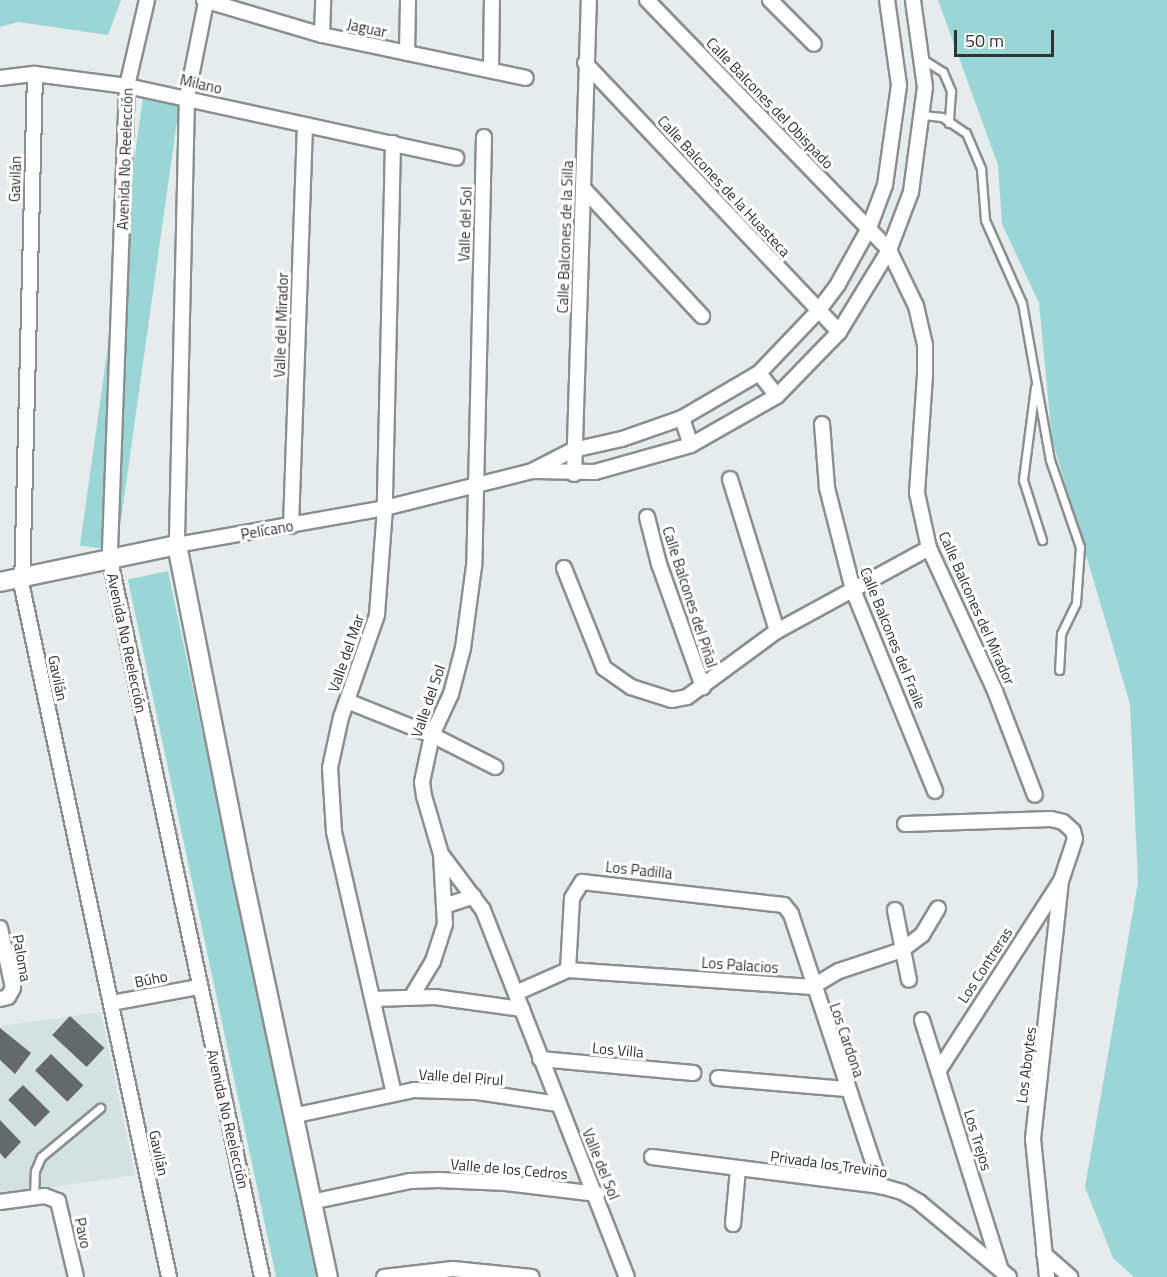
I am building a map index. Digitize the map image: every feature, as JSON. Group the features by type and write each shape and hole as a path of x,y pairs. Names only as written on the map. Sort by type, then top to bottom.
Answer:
{"street":[{"name":"Avenida No Reelección","path":"147,0 127,86 110,560 198,987 262,1277"},
{"path":"322,0 322,35"},
{"path":"407,53 408,0"},
{"path":"491,68 492,0"},
{"name":"Calle Balcones de la Silla","path":"574,474 585,63 589,0"},
{"name":"Calle Balcones del Obispado","path":"647,0 869,228"},
{"path":"770,0 814,44"},
{"name":"Pelícano","path":"0,582 177,545 385,508 532,471 573,450 622,439 682,418 759,373 818,311 869,228 885,185 899,85 886,0"},
{"name":"Pelícano","path":"532,471 574,474 629,464 691,445 777,396 839,332 888,250 910,192 923,115 925,87 924,60 913,0"},
{"path":"212,2 187,97 177,545 292,1116 328,1277"},
{"name":"Jaguar","path":"212,2 322,35 491,68 526,78"},
{"name":"Calle Balcones de la Huasteca","path":"585,63 839,332"},
{"name":"Milano","path":"0,78 34,74 127,86 187,97 456,158"},
{"name":"Gavilán","path":"34,74 21,578 169,1277"},
{"path":"899,85 925,87"},
{"name":"Valle del Mirador","path":"291,526 305,125"},
{"name":"Valle del Sol","path":"484,137 474,484 474,566 463,648 451,694 432,735 422,782 441,854 474,896 516,993 558,1104 597,1194 627,1277"},
{"name":"Valle del Mar","path":"393,143 385,508 377,615 333,749 330,799 394,1093"},
{"path":"885,185 910,192"},
{"path":"583,188 702,316"},
{"name":"Calle Balcones del Mirador","path":"869,228 888,250 922,325 925,375 917,493 929,548 995,691 1035,795"},
{"path":"759,373 777,396"},
{"path":"682,418 691,445"},
{"name":"Calle Balcones del Fraile","path":"822,424 827,488 853,590 935,791"},
{"path":"622,439 629,464"},
{"path":"730,479 777,631"},
{"name":"Calle Balcones del Piñal","path":"647,517 659,564 703,687"},
{"path":"564,568 604,669 631,687 654,697 687,697 777,631 929,548"},
{"path":"347,701 432,735 495,767"},
{"name":"Los Aboytes","path":"904,824 1051,819 1073,831 1069,858 1061,881 1033,1139 1047,1277"},
{"path":"412,996 441,942 447,905 441,854"},
{"name":"Los Contreras","path":"939,1070 1061,881"},
{"name":"Los Padilla","path":"568,970 572,898 582,882 784,905"},
{"path":"447,905 474,896"},
{"name":"Los Cardona","path":"784,905 791,914 812,987 881,1186"},
{"path":"812,987 839,970 902,950 922,935 938,908"},
{"path":"896,910 909,980"},
{"name":"Paloma","path":"0,928 13,988 5,997"},
{"name":"Los Palacios","path":"516,993 568,970 812,987"},
{"name":"Búho","path":"111,1003 198,987"},
{"path":"373,999 412,996 522,1009"},
{"name":"Los Trejos","path":"922,1020 1005,1273"},
{"name":"Los Villa","path":"540,1059 693,1073"},
{"path":"718,1078 846,1089"},
{"name":"Valle del Pirul","path":"292,1116 394,1093 432,1089 558,1104"},
{"name":"Privada los Treviño","path":"652,1157 881,1186 919,1202 1005,1273"},
{"path":"733,1224 738,1169"},
{"name":"Valle de los Cedros","path":"311,1202 411,1181 438,1180 497,1182 597,1194"},
{"path":"0,1202 34,1197"},
{"name":"Pavo","path":"34,1197 55,1198 61,1206 76,1277"},
{"path":"1044,1254 1070,1277"},
{"path":"384,1277 453,1269 532,1277"}],"lane":[{"path":"924,60 943,72 951,91 950,123"},
{"path":"923,115 950,123 966,133 981,169 986,220 1022,303 1050,460 1080,547 1076,603 1061,634 1059,670"},
{"path":"1036,379 1023,480 1042,540"},
{"path":"34,1197 35,1171 41,1157 100,1108"}],"shaded area":[{"path":"0,0 121,0 108,35 18,22 0,27"},
{"path":"938,0 1167,0 1167,1277 1134,1277 1113,1258 1085,1187 1138,882 1130,704 1052,439 1039,303 1002,224 998,165"},
{"path":"143,97 180,102 117,551 80,546"},
{"path":"168,571 318,1276 276,1277 128,580"},
{"path":"101,1012 135,1175 0,1195 0,1026"}],"building":[{"path":"70,1016 104,1048 87,1067 52,1035"},
{"path":"0,1028 31,1053 15,1074 0,1060"},
{"path":"51,1054 83,1085 67,1102 35,1071"},
{"path":"23,1085 50,1112 35,1127 8,1100"},
{"path":"0,1120 21,1142 5,1159 0,1153"}]}
